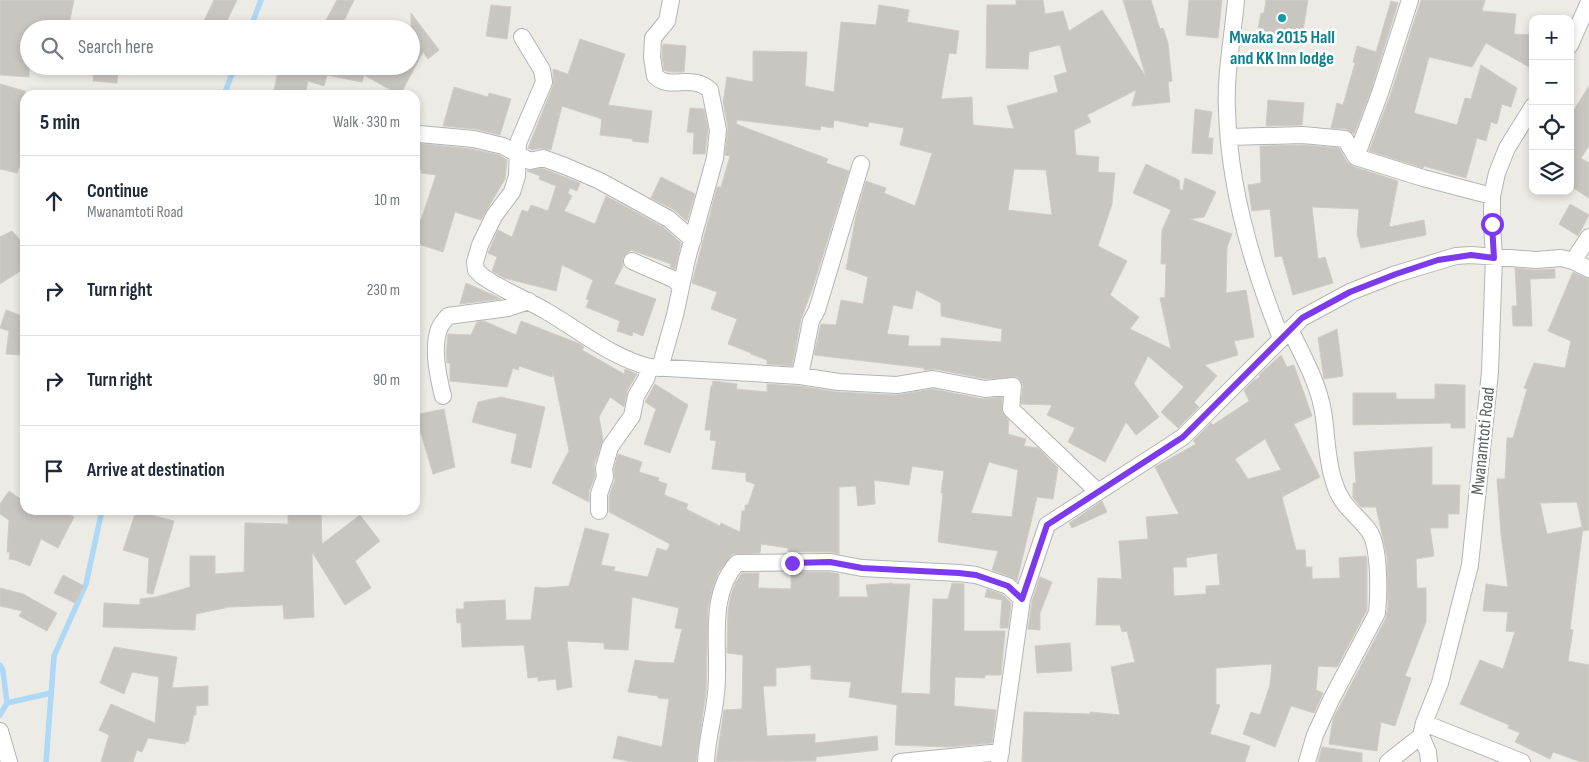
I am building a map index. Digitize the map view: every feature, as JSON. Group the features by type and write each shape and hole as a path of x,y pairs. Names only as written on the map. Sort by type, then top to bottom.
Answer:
{"street":[{"path":"598,511 599,494 605,478 604,468 610,447 632,416 636,396 655,367 675,315 680,285 715,158 718,130 710,90 701,83 692,81 666,82 660,81 655,76 652,57 653,38 667,21 671,0"},
{"path":"1236,0 1227,87 1229,137 1240,211 1251,257 1262,291 1312,375 1323,409 1327,458 1334,484 1347,509 1369,531 1372,537 1377,564 1377,613 1331,700 1315,735 1307,762"},
{"path":"1356,157 1380,93 1410,0"},
{"path":"1574,35 1589,2"},
{"path":"522,37 542,70 544,82 516,149 518,154 517,176 512,192 494,216 480,245 475,262 476,270 482,276 529,301 631,361 655,367 800,376 839,382 897,385 933,379 985,388 1013,386 1011,409 1097,492"},
{"name":"Mwanamtoti Road","path":"1423,729 1440,683 1470,565 1490,372 1494,258 1492,196 1497,173 1507,148 1529,112"},
{"path":"420,134 474,139 503,146 530,161 543,158 600,181 670,219 693,240"},
{"path":"1229,137 1303,135 1345,139 1356,157 1423,178 1492,196"},
{"path":"800,376 811,322 817,310 861,164"},
{"path":"1573,261 1589,237"},
{"path":"900,762 1000,757 1022,599 1047,525 1183,437 1302,318 1350,292 1396,274 1456,256 1471,255 1536,260 1561,258 1573,261 1589,269"},
{"path":"632,261 673,279 680,285"},
{"path":"443,396 438,370 437,338 440,327 448,316 508,308 529,301"},
{"path":"706,762 708,732 716,694 720,594 737,563 830,562 862,568 976,575 1008,586 1022,599"},
{"path":"1388,762 1423,729"},
{"path":"1423,729 1429,762"},
{"path":"1423,729 1522,762"},
{"path":"0,732 9,762"}],"building":[{"path":"0,0 74,0 70,20 20,20 20,75 29,75 29,77 0,75"},
{"path":"214,0 237,0 227,20 204,20"},
{"path":"337,0 354,0 344,20 326,20"},
{"path":"1016,0 1043,0 1045,14 1063,11 1069,31 1102,10 1146,77 1123,0 1151,0 1160,29 1163,28 1168,43 1172,81 1168,82 1170,102 1132,106 1136,90 1087,115 1091,122 1074,130 1076,155 1099,157 1098,172 1115,173 1112,204 1098,246 1127,261 1110,295 1139,317 1130,329 1171,349 1160,298 1165,297 1166,264 1161,264 1162,230 1171,210 1133,193 1146,164 1179,180 1180,190 1183,190 1185,178 1216,192 1204,217 1190,219 1232,234 1227,247 1226,293 1246,290 1254,337 1234,341 1238,355 1205,365 1217,376 1194,402 1199,407 1178,428 1161,412 1184,387 1148,356 1134,384 1159,417 1136,435 1126,422 1105,462 1068,442 1075,428 1047,415 1052,405 1021,404 1023,386 1017,377 985,379 935,369 924,370 924,368 814,355 821,324 836,325 841,300 863,304 868,277 846,269 856,216 866,181 886,188 884,193 915,206 932,153 900,145 904,128 869,122 868,127 834,120 833,128 821,126 820,130 737,120 736,124 828,159 826,163 849,171 813,287 801,319 792,366 767,364 767,360 728,344 737,319 711,309 717,292 692,283 717,187 721,187 730,156 725,155 728,128 723,102 727,77 753,82 753,51 807,52 805,86 834,92 841,22 876,25 879,5 909,10 907,22 959,31 956,54 949,53 941,99 972,97 973,125 1014,129 1007,106 1058,92 1054,76 1067,72 1060,45 1029,52 1028,69 986,68 987,5 1016,5","holes":["1014,169 1046,170 1052,215 1008,210","916,290 941,303 941,316 1002,329 1001,342 941,338 941,346 908,346 909,336 887,334 893,305 912,309"]},
{"path":"1189,0 1222,0 1218,38 1186,35"},
{"name":"Mwaka 2015 Hall and KK Inn lodge","path":"1266,0 1308,0 1303,31 1288,28 1285,43 1260,38 1261,36 1257,35 1261,13 1264,13"},
{"path":"1421,0 1485,0 1482,11 1516,14 1514,34 1529,35 1529,67 1486,43 1472,67 1429,57 1414,113 1457,125 1465,98 1471,99 1481,65 1517,88 1511,107 1502,104 1497,124 1491,122 1486,141 1477,138 1466,178 1424,166 1423,168 1369,151 1390,96"},
{"path":"1391,1 1398,3 1371,90 1354,134 1346,129 1331,128 1337,103 1343,105 1355,63 1353,62 1357,46 1376,52"},
{"path":"491,5 511,7 507,39 486,36"},
{"path":"411,13 416,20 411,20"},
{"path":"420,25 439,50 428,59 423,52 420,58"},
{"path":"580,39 625,54 608,105 652,111 648,143 600,135 602,119 562,106 551,150 541,148 532,150 528,148 553,86 553,69 568,74"},
{"path":"663,44 686,46 684,72 664,70"},
{"path":"93,75 117,75 117,83 93,81"},
{"path":"277,75 327,75 324,86 308,81 306,90 274,90"},
{"path":"327,75 364,75 362,82"},
{"path":"364,75 411,75 403,90 391,90"},
{"path":"0,84 21,90 20,168 17,173 0,169"},
{"path":"1589,86 1589,146 1581,158 1589,163 1589,198 1574,189 1574,110"},
{"path":"454,87 488,97 489,93 511,99 500,135 475,129 443,126"},
{"path":"1268,100 1304,103 1302,125 1266,126"},
{"path":"690,108 704,109 708,130 705,154 693,154 694,133 687,132"},
{"path":"1195,109 1212,112 1208,138 1213,138 1212,154 1192,153"},
{"path":"420,144 472,149 499,155 507,160 505,179 481,220 455,212 443,252 420,245 420,220 436,175 421,173 422,170 420,170"},
{"path":"1303,145 1339,148 1347,162 1352,166 1398,181 1389,227 1424,220 1426,235 1361,248 1357,234 1359,209 1312,207 1318,259 1325,257 1333,283 1293,295 1282,256 1275,257 1270,209 1252,211 1248,185 1261,183 1260,146"},
{"path":"542,168 580,183 577,191 570,188 568,193 572,196 564,211 595,224 606,196 663,227 681,243 675,269 670,267 671,264 631,250 623,257 623,266 614,284 656,299 643,336 633,332 632,336 617,331 620,321 586,307 589,300 586,299 593,280 562,265 556,291 504,278 492,271 497,257 488,253 498,230 512,237 522,210 528,212 531,205 548,211 556,186 539,179 540,176 527,171"},
{"path":"661,177 695,194 687,221 674,210 651,198"},
{"path":"1570,204 1589,215 1578,236 1559,224"},
{"path":"12,231 20,240 20,271 0,284 0,237"},
{"path":"1515,268 1555,269 1555,278 1530,279 1532,326 1513,326 1512,306 1517,306"},
{"path":"1573,272 1589,279 1589,530 1583,531 1583,529 1570,629 1573,630 1568,661 1589,665 1589,762 1581,762 1553,752 1550,759 1515,742 1520,733 1508,728 1509,725 1460,704 1480,660 1503,669 1515,632 1506,631 1508,612 1483,611 1486,584 1508,587 1501,535 1497,479 1505,479 1507,438 1513,438 1527,389 1524,388 1534,363 1565,368 1571,341 1548,331","holes":["1577,502 1582,527 1547,534 1540,503"]},
{"path":"466,283 495,296 501,299 460,304"},
{"path":"6,310 20,315 20,355 6,354 9,331 0,328"},
{"path":"484,321 516,335 521,321 580,344 584,347 582,350 624,374 625,369 637,374 627,391 624,407 610,397 599,417 603,440 594,465 595,476 589,491 589,502 552,483 569,451 553,371 552,377 519,366 518,370 513,368 507,387 450,381 450,363 447,363 446,353 448,334 471,335 477,322"},
{"path":"1337,329 1343,376 1324,379 1318,338"},
{"path":"1281,355 1287,367 1294,365 1312,416 1294,424 1320,477 1282,497 1296,550 1305,550 1306,567 1312,567 1312,579 1340,578 1339,558 1366,556 1367,560 1367,610 1337,667 1318,666 1316,690 1323,693 1314,713 1291,706 1275,747 1243,734 1251,712 1260,715 1270,685 1272,664 1216,668 1216,704 1220,705 1210,734 1250,746 1245,762 1022,762 1024,712 1090,714 1090,712 1120,715 1111,667 1135,662 1127,631 1122,632 1120,625 1096,625 1098,578 1122,579 1119,541 1148,539 1146,517 1179,514 1155,467 1196,444 1193,441 1211,423 1213,425 1249,401 1244,390 1260,377 1259,375","holes":["1265,439 1281,470 1248,479 1235,459","1217,553 1220,585 1206,586 1206,594 1174,596 1173,567 1187,567 1186,558"]},
{"path":"713,381 737,384 736,389 767,392 767,384 799,386 838,392 896,395 933,389 983,399 1002,397 1002,412 1009,421 1008,434 1026,439 1024,446 1038,448 1058,468 1053,499 1037,497 1017,581 992,570 998,551 938,542 944,471 912,466 909,485 874,480 875,504 858,506 856,486 839,487 839,554 830,552 788,552 788,548 761,544 760,553 732,554 718,573 708,608 706,692 696,762 632,762 613,758 618,736 662,747 669,699 628,692 635,660 674,663 682,629 675,628 679,608 632,597 628,650 604,649 604,643 567,641 572,687 557,690 556,679 538,681 538,677 528,678 524,645 462,647 461,623 457,623 456,609 464,609 464,602 505,600 506,620 531,620 535,587 569,586 585,528 609,534 601,565 615,567 614,571 648,577 657,548 667,551 670,544 609,512 609,496 615,480 614,469 618,454 642,462 639,472 659,478 658,481 667,484 664,495 688,504 686,509 720,526 721,523 740,532 742,511 745,511 745,505 748,505 755,484 746,481 746,473 712,469 716,441 710,440 711,430 705,430","holes":["989,462 1018,470 1012,517 971,513"]},
{"path":"655,384 688,405 670,453 644,444 656,409 645,402"},
{"path":"1435,384 1465,385 1465,428 1451,428 1451,423 1353,425 1353,393 1396,393 1396,399 1435,399"},
{"path":"501,397 545,407 531,468 511,463 517,434 472,422 478,402"},
{"path":"444,409 455,467 433,474 420,433 420,414"},
{"path":"1432,447 1432,485 1460,485 1459,514 1448,514 1448,528 1430,528 1434,556 1416,559 1417,588 1426,588 1426,622 1405,676 1411,678 1395,726 1381,722 1377,751 1329,744 1333,719 1386,618 1388,606 1387,557 1376,507 1361,507 1353,498 1353,483 1356,483 1354,452"},
{"path":"9,491 20,499 20,515 70,515 74,517 58,548 41,539 30,566 9,559 10,552 7,552 9,520 0,514 0,504"},
{"path":"1102,501 1107,512 1072,528 1069,523"},
{"path":"135,515 151,515 174,521 153,594 147,593 149,558 123,550"},
{"path":"288,515 321,515 322,544 360,515 380,541 355,561 371,588 345,605 312,552 314,617 284,619 283,605 229,607 196,614 195,630 103,627 104,603 140,605 140,599 156,597 190,587 190,556 215,556 215,574 244,572 245,523 288,524"},
{"path":"791,572 829,572 839,574 839,597 868,597 866,585 910,584 901,693 930,694 933,599 948,599 952,583 964,584 964,631 1005,631 1001,675 985,675 985,678 955,677 954,706 996,710 992,743 949,747 895,745 897,705 849,697 851,682 811,679 811,665 776,668 776,686 763,686 767,736 815,734 815,743 877,736 878,750 816,757 816,761 716,762 724,710 742,709 743,655 727,653 728,610 736,582 742,573 759,573 758,588 791,589"},
{"path":"63,575 84,586 75,603 54,593"},
{"path":"1040,577 1052,582 1040,613 1040,630 1028,629 1032,601"},
{"path":"0,588 23,594 57,613 47,631 19,616 22,611 0,606"},
{"path":"987,589 1003,595 1011,603 1008,628 1000,628 1002,600 985,597"},
{"path":"1070,643 1072,671 1037,673 1035,646"},
{"path":"114,647 177,657 172,688 208,686 208,705 196,706 196,715 194,715 188,742 186,741 185,744 148,738 142,752 137,750 133,762 101,762 109,735 99,730 111,704 155,723 159,677 132,672 124,694 100,683"},
{"path":"1322,747 1362,753 1362,762 1318,762"}],"waterway":[{"path":"253,20 261,0"},
{"path":"226,90 232,75"},
{"path":"46,762 54,656 86,584 101,515"},
{"path":"0,665 3,671 7,703"},
{"path":"0,715 7,703 51,693"}],"place":[{"name":"Mwaka 2015 Hall and KK Inn lodge","path":"1282,18"}],"route":[{"path":"792,563 830,562 883,570 976,575 1008,586 1022,599 1047,525 1183,437 1302,318 1350,292 1438,260 1471,255 1494,258 1492,224"}]}
